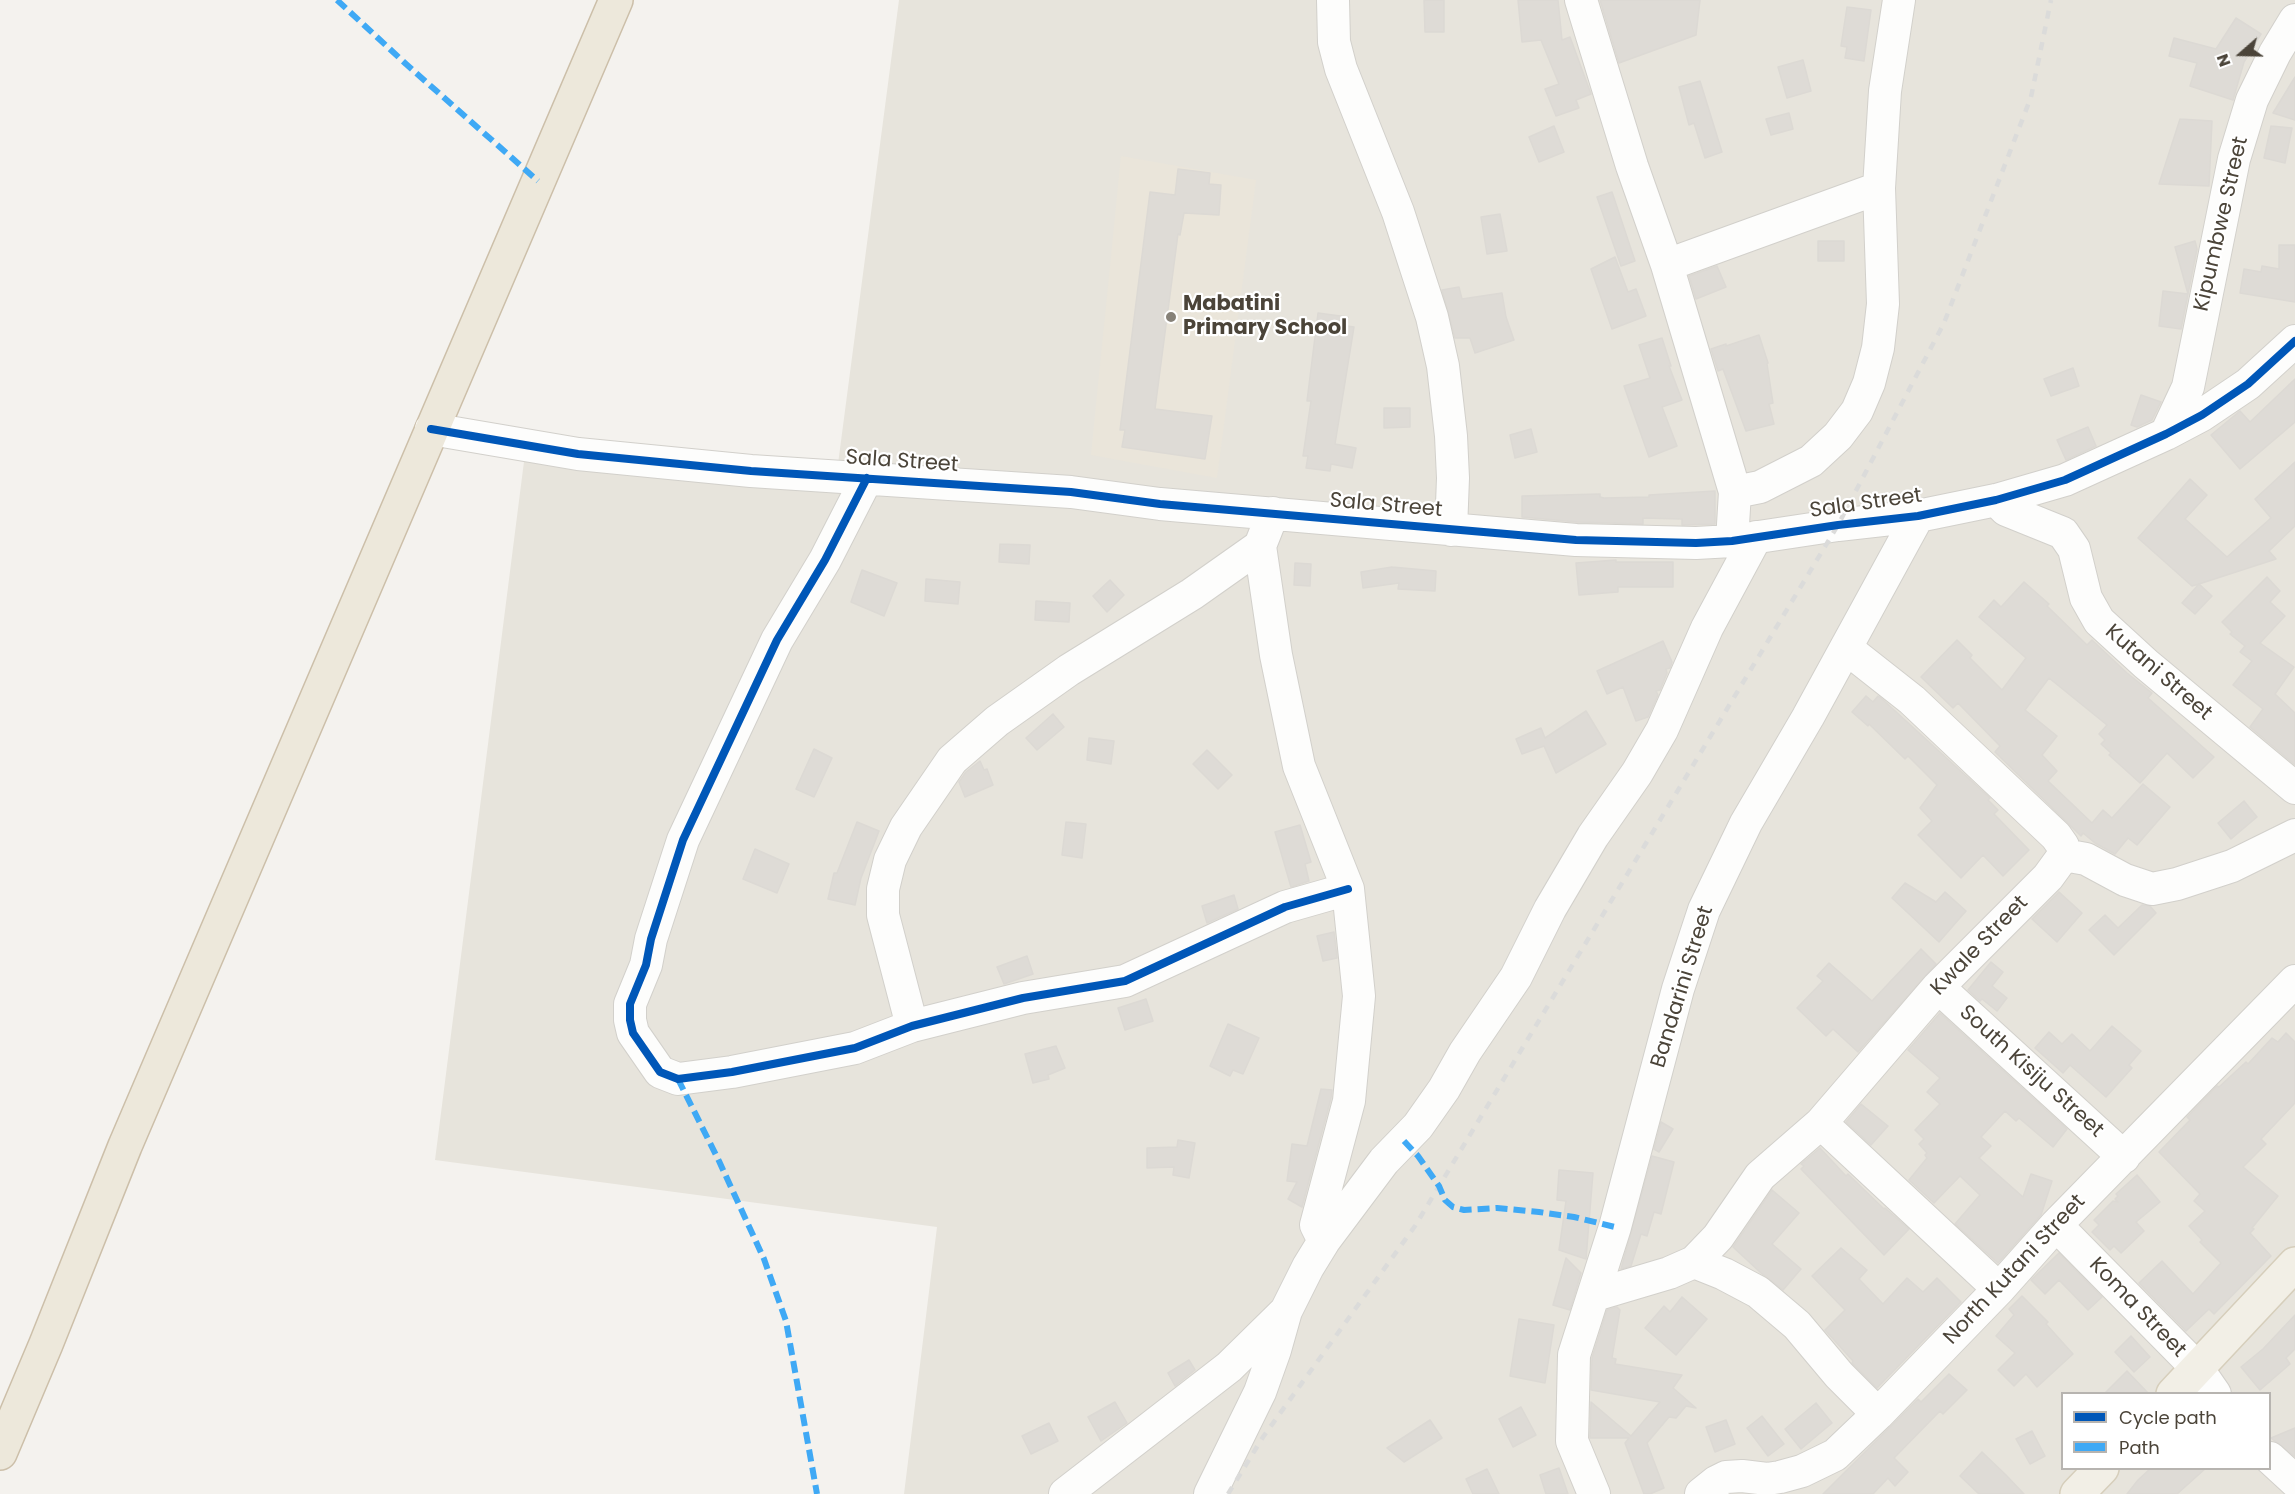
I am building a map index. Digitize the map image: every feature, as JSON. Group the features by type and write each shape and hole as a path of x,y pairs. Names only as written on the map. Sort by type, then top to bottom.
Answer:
{"highway":[{"path":"0,1453 51,1333 125,1146 616,0"}],"main road":[{"path":"2178,1392 2206,1381 2295,1264"},
{"path":"2077,1494 2100,1470"}],"street":[{"path":"1333,0 1334,42 1341,69 1398,212 1432,317 1443,366 1453,467 1451,530"},
{"path":"1210,1494 1260,1392 1286,1311 1324,1241 1384,1161 1418,1126 1516,977 1593,836 1637,773 1662,730 1744,539 1735,492 1667,265 1632,166 1581,0"},
{"path":"1735,492 1760,487 1811,461 1838,436 1857,411 1869,383 1880,337 1883,304 1879,188 1885,91 1899,0"},
{"name":"Kipumbwe Street","path":"2166,435 2188,387 2234,159 2252,100 2275,53 2295,20"},
{"path":"1667,265 1879,188"},
{"name":"Sala Street","path":"431,429 578,454 751,471 1071,492 1160,504 1451,530 1576,540 1662,543 1744,539 1918,516 1996,500 2065,480 2166,435 2202,415 2248,384 2295,341"},
{"path":"867,478 825,560 777,640 683,840 651,939 646,964 630,1005 630,1020 638,1043 660,1072 678,1079 732,1072 855,1048 912,1026 1023,998 1125,981 1285,907 1348,889"},
{"name":"Kutani Street","path":"1996,500 2006,510 2063,533 2074,549 2086,598 2093,612 2111,634 2295,788"},
{"path":"1273,513 1260,546 1276,655 1299,766 1348,889 1359,996 1350,1101 1316,1225 1324,1241"},
{"name":"Bandarini Street","path":"1594,1494 1572,1441 1571,1399 1574,1356 1615,1227 1677,989 1704,910 1746,823 1808,717 1918,516"},
{"path":"912,1026 883,915 883,889 890,860 906,827 952,760 996,721 1033,695 1192,594 1260,546"},
{"path":"1846,648 1912,700 2056,836 2063,846 2064,855 2086,859 2125,880 2152,889 2177,884 2232,866 2295,835"},
{"name":"Kwale Street","path":"1694,1262 1718,1237 1760,1176 1821,1123 1938,987 2048,876 2064,855"},
{"name":"North Kutani Street","path":"1701,1494 1726,1477 1767,1479 1802,1471 1834,1455 1878,1414 1999,1289 2056,1225 2295,981"},
{"name":"South Kisiju Street","path":"1938,987 2124,1156"},
{"path":"1821,1123 1999,1289"},
{"name":"Koma Street","path":"2056,1225 2206,1381"},
{"path":"1595,1295 1669,1273 1694,1262 1724,1274 1758,1292 1797,1325 1839,1375 1878,1414"},
{"path":"1065,1494 1229,1367 1286,1311"},
{"path":"2271,1459 2295,1481"}],"shaded area":[{"path":"899,0 2295,0 2295,1494 904,1494 937,1227 435,1160 527,438 836,479"},
{"name":"Mabatini Primary School","path":"1121,156 1256,180 1217,478 1091,455"}],"building":[{"path":"1424,0 1444,0 1444,32 1425,32"},
{"path":"1518,0 1558,0 1562,40 1570,37 1591,94 1576,100 1579,108 1556,116 1545,89 1559,84 1541,40 1522,42"},
{"path":"1600,0 1700,0 1696,35 1619,63"},
{"path":"1847,7 1871,10 1864,61 1845,58 1847,47 1841,46"},
{"path":"2236,18 2261,34 2244,62 2233,100 2190,86 2197,63 2169,56 2174,38 2216,49"},
{"path":"1803,60 1811,91 1787,98 1778,67"},
{"path":"2295,77 2295,120 2273,113"},
{"path":"1700,81 1722,152 1705,158 1694,123 1689,125 1679,87"},
{"path":"1789,113 1793,129 1771,135 1766,119"},
{"path":"2180,119 2212,121 2209,186 2159,184"},
{"path":"1554,126 1564,152 1539,162 1529,137"},
{"path":"2271,126 2292,128 2285,163 2264,158"},
{"path":"1178,169 1210,173 1209,184 1221,185 1219,215 1184,213 1180,235 1178,234 1155,409 1212,416 1205,459 1122,447 1125,430 1120,430 1150,192 1175,195"},
{"path":"1612,192 1635,261 1621,266 1597,197"},
{"path":"1500,214 1507,251 1487,254 1481,217"},
{"path":"1818,241 1844,241 1844,261 1818,261"},
{"path":"2195,241 2197,249 2188,294 2175,247"},
{"path":"2279,245 2295,245 2295,302 2240,293 2244,269 2261,272 2262,266 2279,269"},
{"path":"1615,257 1628,292 1636,289 1646,316 1612,329 1591,269"},
{"path":"1717,266 1726,287 1696,299 1689,276"},
{"path":"1459,287 1462,299 1502,293 1506,317 1514,340 1475,353 1470,338 1455,338 1442,290"},
{"path":"2163,291 2188,294 2181,329 2159,326"},
{"path":"1318,313 1348,317 1347,326 1354,327 1335,444 1356,448 1352,468 1331,464 1330,471 1306,468 1308,456 1303,456 1311,401 1307,401"},
{"path":"1759,335 1768,363 1773,403 1769,404 1774,424 1746,431 1723,369 1718,371 1711,349"},
{"path":"1662,338 1671,366 1669,366 1682,400 1662,407 1677,446 1649,457 1624,386 1650,378 1639,345"},
{"path":"2073,368 2079,386 2051,396 2044,379"},
{"path":"2295,379 2295,422 2240,469 2211,435 2240,411 2250,422"},
{"path":"2141,395 2161,402 2152,420 2137,427 2131,425"},
{"path":"1384,408 1410,408 1410,427 1384,428"},
{"path":"2088,427 2096,446 2066,460 2057,440"},
{"path":"1531,429 1537,452 1515,458 1510,435"},
{"path":"2295,462 2295,526 2269,551 2276,559 2192,586 2138,538 2190,479 2207,495 2185,519 2227,557 2271,518 2255,499"},
{"path":"1715,491 1715,524 1682,525 1682,519 1643,518 1643,524 1577,522 1522,517 1522,496 1600,494 1600,497 1604,498 1649,497 1649,495"},
{"path":"1000,544 1030,545 1029,564 999,562"},
{"path":"1616,560 1616,562 1673,562 1673,587 1618,587 1618,592 1579,595 1576,563"},
{"path":"1295,563 1311,564 1310,586 1294,585"},
{"path":"1392,567 1436,571 1435,591 1398,589 1399,583 1363,588 1361,572"},
{"path":"862,570 897,583 884,616 851,602"},
{"path":"2267,577 2280,591 2270,602 2285,616 2260,643 2294,667 2275,694 2295,713 2295,765 2250,727 2263,709 2233,685 2252,661 2240,652 2245,646 2230,634 2232,632 2222,622"},
{"path":"926,579 960,582 958,604 925,601"},
{"path":"1110,580 1124,595 1107,612 1093,596"},
{"path":"2024,582 2049,604 2047,606 2087,645 2092,640 2152,693 2148,698 2214,757 2193,778 2167,753 2140,783 2109,755 2111,753 2101,744 2105,740 2099,734 2107,725 2049,678 2025,710 2057,736 2042,755 2057,771 2048,781 2092,823 2103,810 2112,818 2143,784 2170,807 2137,845 2128,838 2115,854 2083,833 2081,836 1995,752 2000,746 1958,703 1953,708 1921,677 1957,640 1972,655 1970,658 2002,690 2026,658 1979,617 1994,600 2001,607"},
{"path":"2199,584 2212,596 2195,614 2182,603"},
{"path":"1036,601 1070,603 1069,622 1035,620"},
{"path":"1663,641 1672,662 1670,668 1666,669 1667,673 1660,690 1656,691 1658,695 1648,717 1636,721 1623,687 1607,694 1597,671"},
{"path":"1866,696 1873,702 1878,696 1881,698 1990,798 1988,800 1998,810 1994,814 2029,850 2003,876 1983,855 1961,878 1918,835 1932,821 1920,808 1937,785 1908,756 1905,759 1869,724 1868,726 1852,712"},
{"path":"1586,711 1606,744 1556,773 1544,746 1522,754 1516,739 1541,728 1545,738"},
{"path":"1053,714 1064,727 1037,750 1026,738"},
{"path":"1089,738 1114,741 1111,764 1087,760"},
{"path":"814,749 832,758 814,797 796,789"},
{"path":"1207,750 1232,775 1218,789 1193,764"},
{"path":"980,761 984,770 987,769 993,785 965,797 959,782 966,772"},
{"path":"2244,801 2257,817 2231,839 2218,823"},
{"path":"857,822 879,831 861,878 855,905 828,899 834,873 837,873"},
{"path":"1066,822 1086,824 1082,858 1062,855"},
{"path":"1300,825 1311,862 1305,864 1309,881 1291,887 1275,832"},
{"path":"755,849 789,864 777,893 743,879"},
{"path":"1905,883 1936,902 1945,892 1966,911 1939,942 1892,898"},
{"path":"2059,892 2082,913 2057,942 2032,919"},
{"path":"1234,895 1238,909 1207,923 1202,906"},
{"path":"2142,905 2150,906 2156,913 2114,955 2089,930 2105,915 2118,928"},
{"path":"1334,932 1337,958 1323,961 1317,936"},
{"path":"1921,949 1936,964 1858,1052 1833,1029 1826,1036 1797,1008 1823,981 1817,976 1829,963 1872,1001"},
{"path":"1027,956 1033,974 1004,984 997,967"},
{"path":"1991,962 2003,972 1992,986 2007,998 1997,1011 1982,999 1980,1001 1968,990"},
{"path":"1146,999 1153,1021 1125,1030 1118,1008"},
{"path":"1940,1013 2067,1129 2053,1147 2019,1118 2016,1121 2005,1111 1981,1137 1991,1146 1979,1158 2023,1197 2031,1174 2052,1181 2041,1215 1998,1263 1955,1224 1980,1195 1960,1176 1934,1203 1909,1180 1927,1158 1925,1155 1927,1153 1919,1144 1924,1139 1915,1130 1940,1104 1927,1092 1940,1078 1908,1050"},
{"path":"1228,1024 1259,1038 1243,1074 1233,1070 1230,1076 1210,1066"},
{"path":"2112,1026 2141,1051 2129,1065 2132,1068 2106,1097 2070,1065 2063,1073 2035,1048 2049,1032 2062,1044 2072,1034 2090,1051"},
{"path":"2286,1033 2295,1042 2295,1103 2261,1139 2266,1144 2243,1167 2278,1196 2250,1233 2271,1256 2214,1314 2209,1309 2186,1331 2139,1283 2162,1261 2193,1294 2221,1263 2200,1242 2202,1240 2189,1226 2205,1211 2194,1201 2200,1194 2159,1152 2190,1120 2187,1117 2217,1086 2219,1087 2246,1062 2248,1064 2272,1038 2278,1042"},
{"path":"1056,1046 1065,1068 1048,1075 1049,1079 1033,1083 1025,1054"},
{"path":"1321,1089 1332,1090 1331,1098 1302,1207 1288,1199 1297,1182 1287,1181 1292,1144 1307,1146"},
{"path":"1861,1104 1888,1126 1871,1145 1846,1122"},
{"path":"1661,1122 1673,1129 1659,1152 1654,1149"},
{"path":"1178,1140 1195,1143 1189,1178 1173,1175 1174,1167 1147,1168 1147,1148 1177,1147"},
{"path":"1820,1148 1846,1176 1848,1174 1884,1209 1909,1229 1884,1255 1801,1169 1804,1166 1801,1164"},
{"path":"1652,1156 1674,1162 1661,1214 1654,1212 1647,1236 1641,1234 1631,1266 1621,1269"},
{"path":"1559,1170 1593,1173 1586,1259 1559,1250 1566,1201 1557,1200"},
{"path":"2137,1175 2160,1202 2136,1222 2144,1231 2121,1253 2114,1246 2110,1250 2092,1232 2099,1225 2094,1220 2113,1201 2118,1202 2115,1199 2118,1196 2116,1194"},
{"path":"1772,1190 1799,1213 1772,1244 1801,1269 1783,1290 1733,1247"},
{"path":"1841,1248 1867,1270 1859,1279 1883,1304 1907,1278 1923,1292 1937,1278 1961,1302 1877,1388 1852,1363 1853,1361 1825,1330 1845,1310 1812,1276"},
{"path":"2059,1253 2102,1297 2088,1310 2059,1280 2045,1294 2031,1280"},
{"path":"1566,1258 1581,1273 1570,1310 1553,1305"},
{"path":"2022,1296 2048,1322 2046,1324 2073,1354 2037,1387 2026,1374 2014,1386 1998,1370 2015,1353 1996,1336 2014,1315 2009,1309"},
{"path":"1682,1297 1707,1319 1676,1355 1645,1328 1664,1306 1670,1312"},
{"path":"1617,1307 1620,1310 1612,1358 1616,1359 1615,1364 1682,1375 1673,1388 1696,1408 1686,1406 1676,1418 1669,1417 1647,1443 1664,1488 1650,1494 1644,1494 1625,1443 1629,1438 1590,1438 1591,1402 1631,1436 1660,1402 1591,1390 1592,1358 1607,1310"},
{"path":"2295,1315 2295,1349 2286,1358 2290,1364 2260,1390 2241,1367 2263,1349"},
{"path":"1519,1319 1554,1325 1545,1383 1510,1376"},
{"path":"2131,1336 2150,1357 2134,1372 2115,1352"},
{"path":"1189,1360 1195,1370 1175,1386 1168,1373"},
{"path":"2127,1371 2147,1392 2106,1392"},
{"path":"1949,1374 1967,1390 1943,1414 1940,1411 1894,1458 1908,1472 1895,1486 1888,1478 1873,1494 1823,1494 1918,1399 1921,1402"},
{"path":"1115,1402 1127,1423 1101,1441 1088,1417"},
{"path":"1816,1403 1832,1423 1801,1449 1785,1429"},
{"path":"1521,1407 1536,1435 1513,1447 1499,1419"},
{"path":"1762,1416 1784,1444 1768,1456 1747,1428"},
{"path":"1430,1420 1442,1438 1404,1462 1387,1448"},
{"path":"1726,1420 1735,1444 1715,1452 1706,1427"},
{"path":"1049,1423 1058,1441 1031,1454 1022,1436"},
{"path":"2295,1428 2295,1457 2271,1438"},
{"path":"2032,1431 2045,1456 2030,1464 2016,1439"},
{"path":"1982,1452 2024,1494 1979,1494 1960,1476"},
{"path":"1559,1468 1568,1494 1546,1494 1540,1475"},
{"path":"1487,1469 1499,1494 1473,1494 1466,1479"},
{"path":"2149,1470 2204,1470 2177,1494 2127,1494"}],"railway":[{"path":"1228,1494 1263,1437 1415,1226 1838,525 1944,323 2031,97 2051,0"}],"marked path":[{"path":"337,0 538,181"},
{"path":"678,1079 764,1259 786,1321 817,1494"},
{"path":"1404,1141 1418,1156 1439,1186 1445,1200 1453,1207 1464,1210 1497,1208 1539,1212 1574,1217 1615,1227"}],"cycle path":[{"path":"431,429 578,454 751,471 1071,492 1160,504 1576,540 1696,543 1732,541 1918,516 1996,500 2065,480 2202,415 2248,384 2295,341"},
{"path":"867,478 825,560 777,640 683,840 651,939 646,965 630,1004 633,1033 660,1072 678,1079 732,1072 855,1048 912,1026 1023,998 1125,981 1285,907 1348,889"}],"place":[{"name":"Mabatini Primary School","path":"1171,317"}]}
